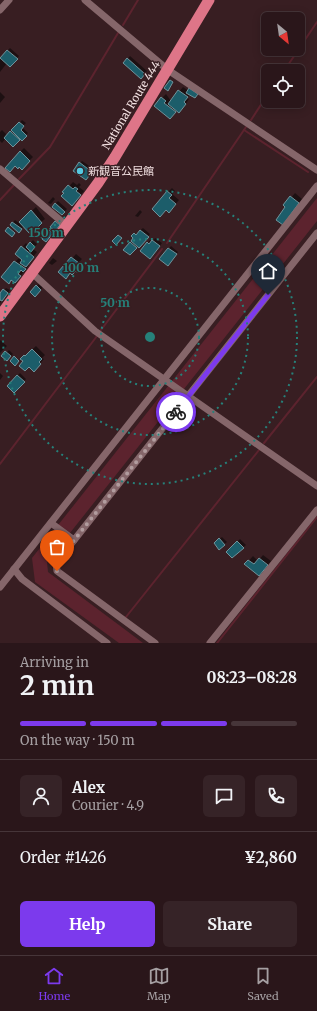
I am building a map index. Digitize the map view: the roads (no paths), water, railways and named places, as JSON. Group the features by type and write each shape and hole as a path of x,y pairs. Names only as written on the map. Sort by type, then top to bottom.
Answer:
{"highway":[{"name":"National Route 444","path":"0,316 67,226 115,157 209,0"}],"street":[{"path":"0,10 9,0"},
{"path":"85,0 168,70 317,170"},
{"path":"0,169 67,226"},
{"path":"0,587 167,380 317,186"},
{"path":"156,643 57,571 56,563 187,394 317,233"},
{"path":"32,273 95,331 317,486"},
{"path":"210,643 317,510"},
{"path":"51,523 74,540"},
{"path":"14,569 22,579 107,643"}],"waterway":[{"path":"123,25 138,0"},
{"path":"289,64 317,22"},
{"path":"19,179 50,147 118,33"},
{"path":"251,120 261,105"},
{"path":"167,243 246,127"},
{"path":"244,130 308,172"},
{"path":"0,200 14,185"},
{"path":"101,330 162,249"},
{"path":"0,464 97,336"},
{"path":"264,443 317,377"},
{"path":"126,617 259,450"},
{"path":"217,643 317,517"}],"place":[{"name":"新観音公民館","path":"80,171"}]}
